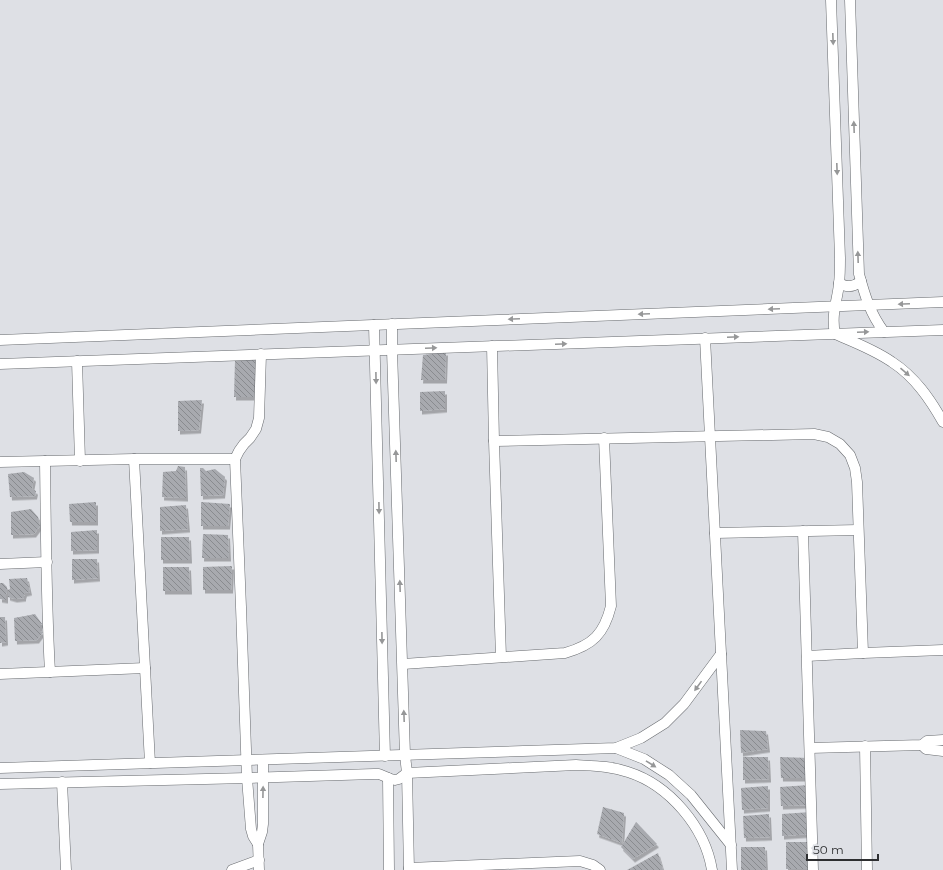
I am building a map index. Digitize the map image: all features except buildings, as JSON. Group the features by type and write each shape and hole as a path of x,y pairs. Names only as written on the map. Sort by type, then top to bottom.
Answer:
{"street":[{"path":"831,0 840,258 840,283 834,307 834,334"},
{"path":"850,0 859,274 868,305 884,332"},
{"path":"840,283 847,286 854,286 861,281"},
{"path":"0,340 943,302"},
{"path":"392,324 409,869 511,867 580,861 593,865 600,870"},
{"path":"374,325 385,756"},
{"path":"0,364 943,330"},
{"path":"834,334 878,354 905,372 917,383 927,396 943,422"},
{"path":"705,338 732,870"},
{"path":"492,346 501,657"},
{"path":"258,844 251,829 247,778 235,459 239,451 256,429 259,418 261,354"},
{"path":"78,361 80,461"},
{"path":"494,441 814,434 828,437 840,444 850,455 855,468 857,482 864,653"},
{"path":"402,664 565,654 579,649 590,642 600,632 607,620 611,606 604,438"},
{"path":"0,462 134,459 235,459"},
{"path":"134,459 150,763"},
{"path":"44,461 47,612 50,672"},
{"path":"715,533 858,530"},
{"path":"803,531 813,870"},
{"path":"0,564 47,562"},
{"path":"807,656 943,650"},
{"path":"0,768 616,748 641,738 664,723 684,704 721,654"},
{"path":"0,674 145,668"},
{"path":"810,748 922,744 927,741 943,740"},
{"path":"922,744 926,749 943,751"},
{"path":"865,746 867,870"},
{"path":"616,748 644,759 669,775 691,795 731,845"},
{"path":"232,870 259,865 258,844 262,832 263,760"},
{"path":"0,784 374,774 383,775 391,779 397,779 407,773 576,765 602,766 628,772 652,783 673,799 691,819 704,842 712,870"},
{"path":"388,778 389,870"},
{"path":"62,782 66,870"}]}
